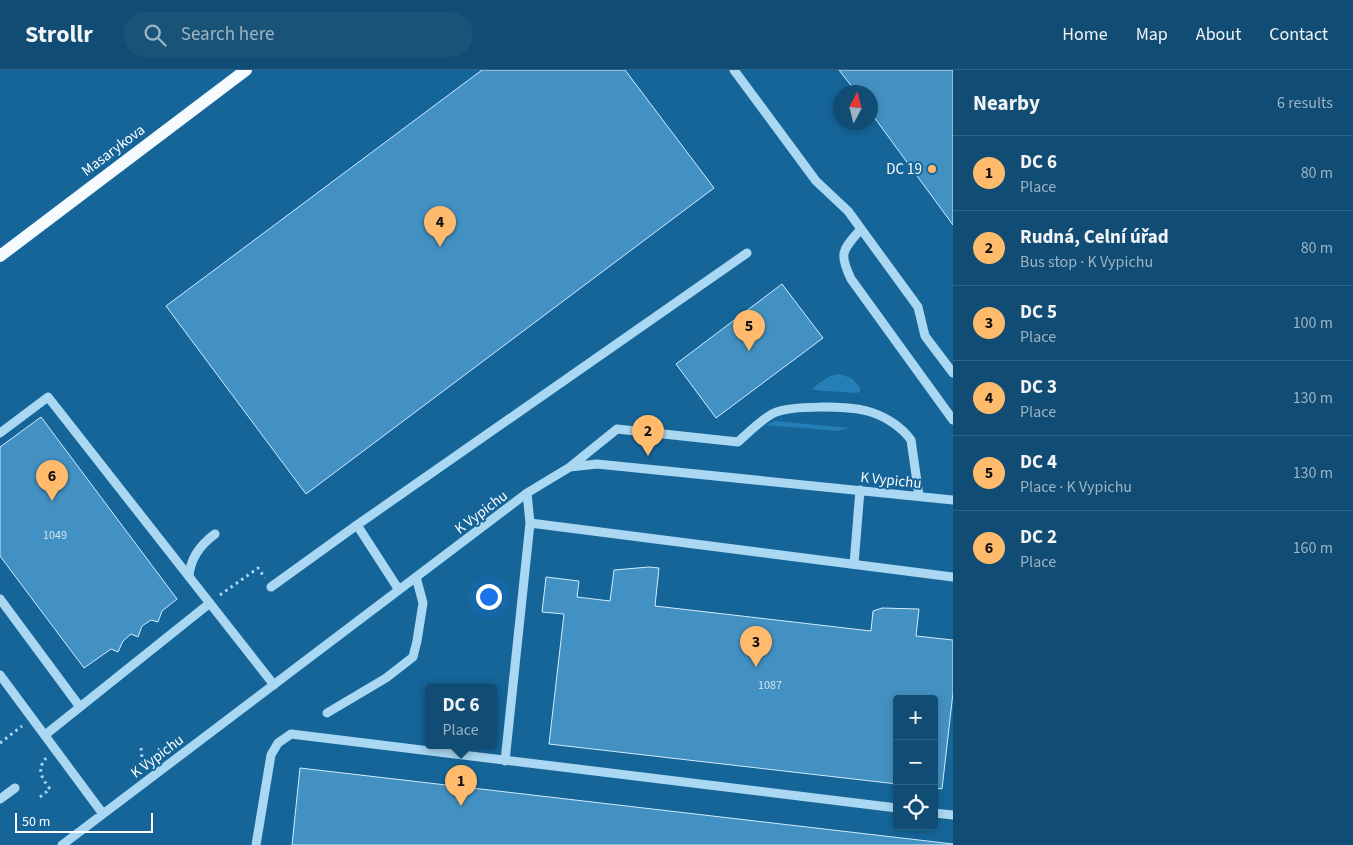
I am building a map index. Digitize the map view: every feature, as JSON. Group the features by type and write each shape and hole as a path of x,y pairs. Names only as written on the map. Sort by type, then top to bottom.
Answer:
{"main road":[{"name":"Masarykova","path":"0,256 246,70"}],"street":[{"path":"734,70 816,181 848,211 862,228 918,307 925,336 953,373"},
{"path":"862,228 844,249 842,262 851,279 953,420"},
{"path":"271,587 747,253"},
{"path":"0,433 48,397 274,685"},
{"path":"570,467 617,429 738,442 773,413 787,409 822,407 866,411 886,418 906,433 911,440 919,496"},
{"name":"K Vypichu","path":"62,845 528,493 570,467 597,464 953,500"},
{"path":"854,564 860,490"},
{"path":"505,761 530,523 528,493"},
{"path":"530,523 953,577"},
{"path":"357,525 399,590"},
{"path":"189,577 190,567 200,546 215,534"},
{"path":"327,713 386,678 412,657 417,641 423,603 416,577"},
{"path":"0,600 80,706"},
{"path":"45,735 210,603"},
{"path":"0,675 103,814"},
{"path":"256,845 271,755 278,743 291,734 893,808"},
{"path":"0,799 15,788"},
{"path":"938,813 953,815"}],"path":[{"path":"210,603 258,568 271,587"},
{"path":"0,743 22,726"},
{"path":"141,748 143,768"},
{"path":"40,797 50,789 40,775 40,769 46,758"}],"shaded area":[{"path":"839,374 851,378 860,387 860,392 813,390 825,379"},
{"path":"775,421 849,428 837,431 765,425"}],"building":[{"path":"482,70 625,70 714,188 306,494 166,306"},
{"name":"DC 19","path":"839,70 953,70 953,225 878,123 878,85 851,85"},
{"path":"782,284 823,338 716,418 676,364"},
{"path":"41,417 177,599 162,611 158,622 151,620 142,626 138,637 131,634 123,641 118,652 111,649 84,668 0,556 0,447"},
{"path":"659,568 655,606 871,631 873,611 882,608 919,609 916,636 953,640 953,693 942,789 938,788 938,695 893,695 893,784 549,744 564,614 542,612 546,577 579,581 577,597 610,601 614,570"},
{"path":"300,768 953,844 953,845 292,845"}],"place":[{"name":"DC 19","path":"932,169"},
{"name":"DC 3","path":"440,247"},
{"name":"DC 4","path":"749,351"},
{"name":"Rudná, Celní úřad","path":"648,456"},
{"name":"DC 2","path":"52,501"},
{"name":"DC 5","path":"756,667"},
{"name":"DC 6","path":"461,806"}]}
